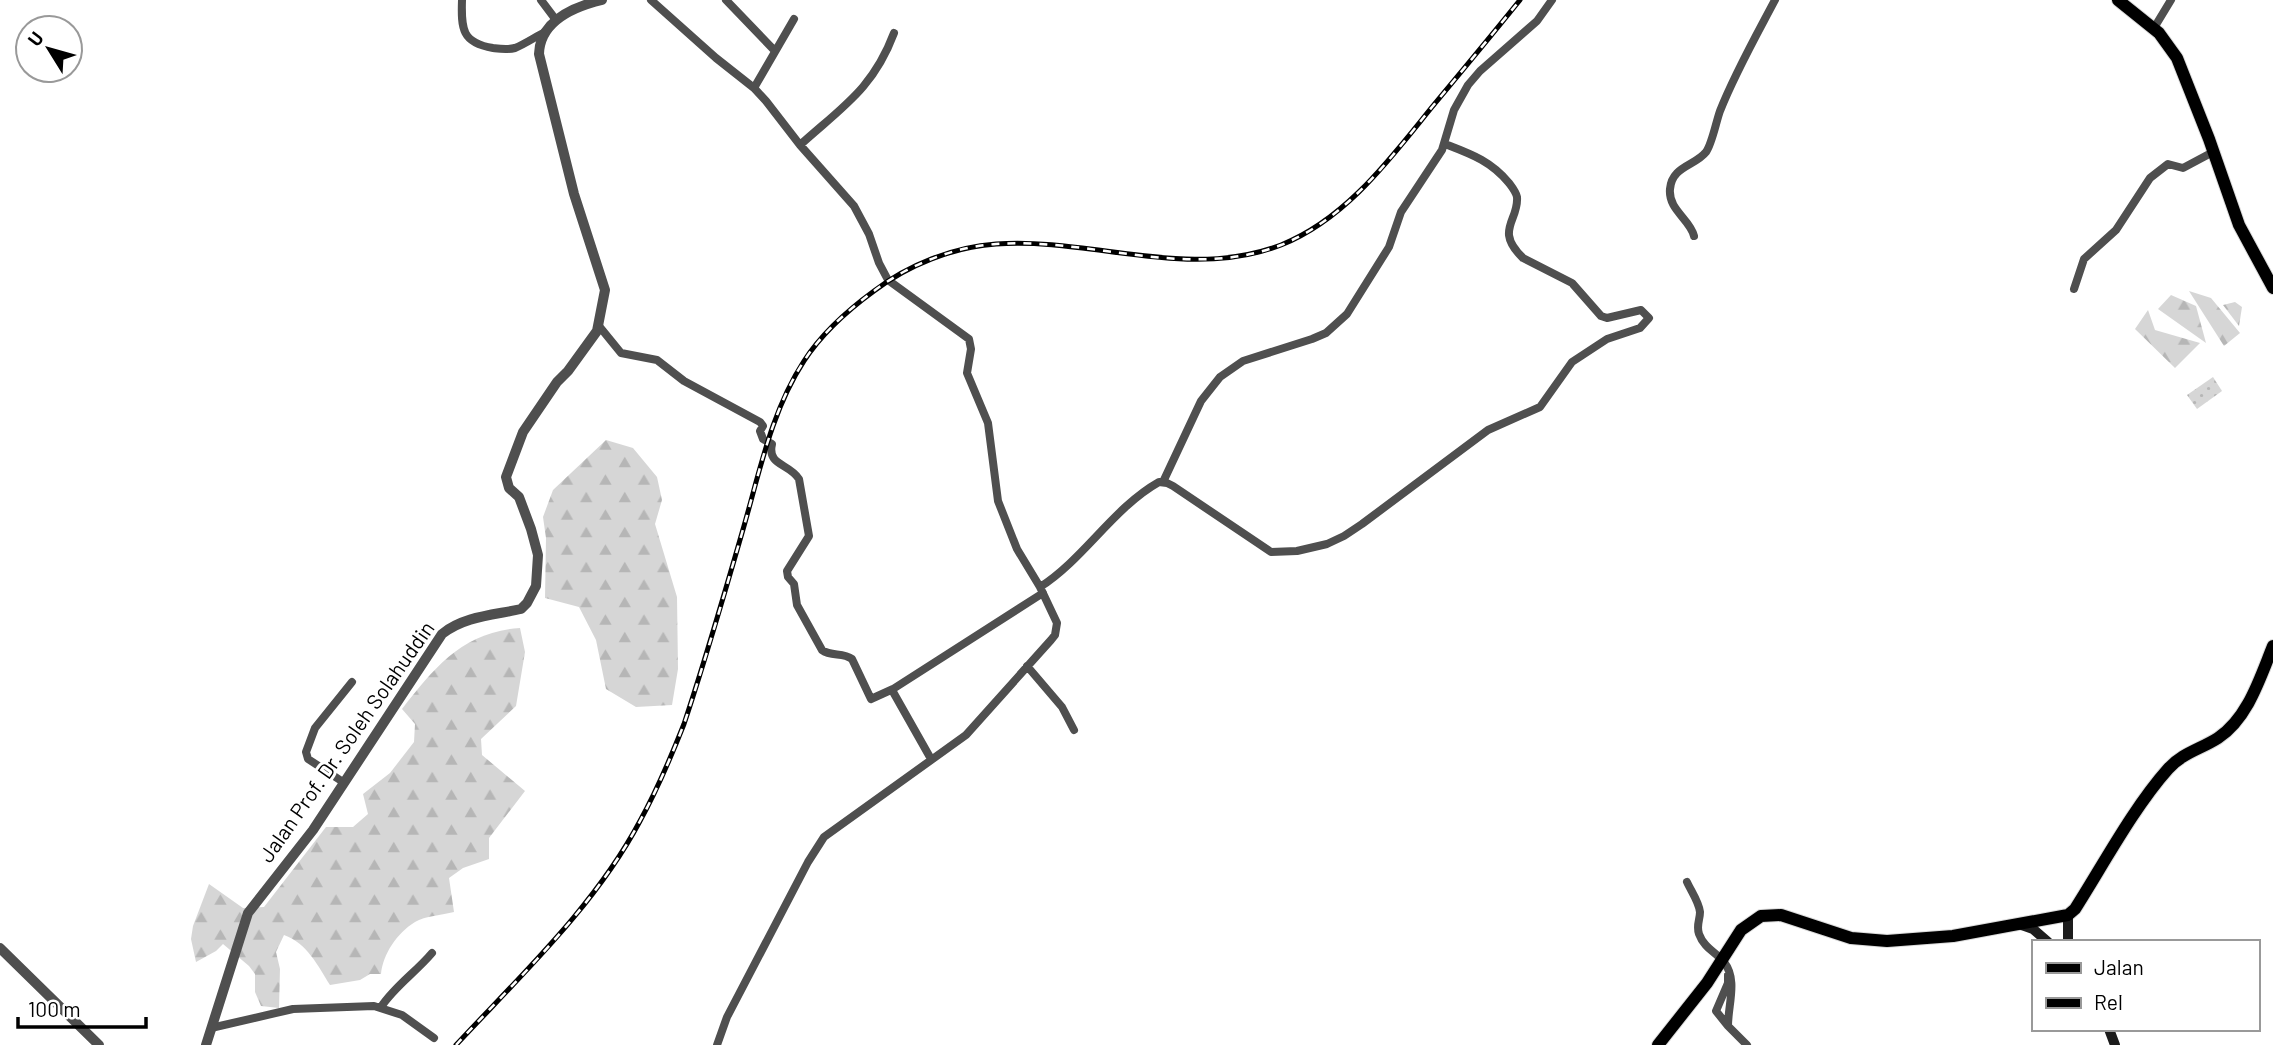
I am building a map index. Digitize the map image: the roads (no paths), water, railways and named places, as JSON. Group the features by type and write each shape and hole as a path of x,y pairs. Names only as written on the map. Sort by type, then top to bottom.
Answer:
{"main road":[{"path":"2118,0 2154,28 2180,65 2239,225 2273,288"},
{"path":"1658,1045 1707,983 1725,965 1741,930 1754,920 1768,915 1789,916 1851,938 1887,941 1953,936 2068,915 2075,909 2142,804 2168,769 2184,755 2217,739 2236,721 2257,684 2273,646"},
{"path":"2068,915 2068,940"},
{"path":"2020,924 2033,929 2046,940"}],"street":[{"path":"462,0 462,22 468,39 478,46 504,50 513,49 544,32 556,20 581,6 601,0"},
{"path":"541,0 556,20"},
{"path":"651,0 754,88 854,206 888,280 969,339 971,349 967,373 988,423 999,500 1017,550 1057,624 1055,635 966,735 824,837 808,862 727,1017 717,1045"},
{"path":"726,0 774,50"},
{"path":"1163,482 1201,401 1220,377 1243,361 1312,340 1326,333 1347,314 1390,247 1401,212 1445,144 1454,110 1468,85 1480,71 1537,21 1552,0"},
{"path":"1694,236 1673,204 1670,192 1672,180 1681,169 1706,152 1720,110 1775,0"},
{"path":"2154,28 2171,0"},
{"path":"754,88 794,19"},
{"name":"Jalan Prof. Dr. Soleh Solahuddin","path":"206,1045 248,913 313,830 442,634 451,627 477,617 522,609 533,594 538,578 538,555 519,497 509,488 506,477 523,432 557,382 593,338 599,326 605,290 574,194 563,140 539,54 540,40 544,32"},
{"path":"800,145 860,92 886,56 894,33"},
{"path":"599,326 621,353 657,360 684,381 763,426 760,431 763,439 772,444 772,457 794,472 799,479 809,536 787,571 794,584 797,605 822,650 844,654 852,659 869,698 875,699 1041,590 1126,508 1154,485 1163,482 1173,486 1271,552 1297,551 1327,544 1363,524 1483,434 1540,407 1572,362 1607,339 1644,325 1649,318 1641,310 1607,318 1601,316 1572,282 1523,258 1509,234 1509,223 1517,198 1514,190 1489,163 1445,144"},
{"path":"2074,289 2084,259 2116,230 2150,178 2168,164 2183,168 2213,152"},
{"path":"1027,666 1062,707 1074,730"},
{"path":"343,782 308,759 306,751 315,728 352,681"},
{"path":"892,690 931,759"},
{"path":"1687,882 1700,911 1698,933 1707,948 1725,965 1732,986 1728,1004 1728,1026 1747,1045"},
{"path":"0,948 99,1045"},
{"path":"381,1007 396,988 432,953"},
{"path":"211,1028 293,1009 381,1007 402,1015 434,1038"}],"railway":[{"path":"456,1045 579,911 622,852 646,809 684,724 775,420 804,361 836,323 864,298 901,273 947,253 980,246 1068,246 1175,259 1211,259 1246,255 1281,245 1326,220 1365,186 1520,0"}]}
